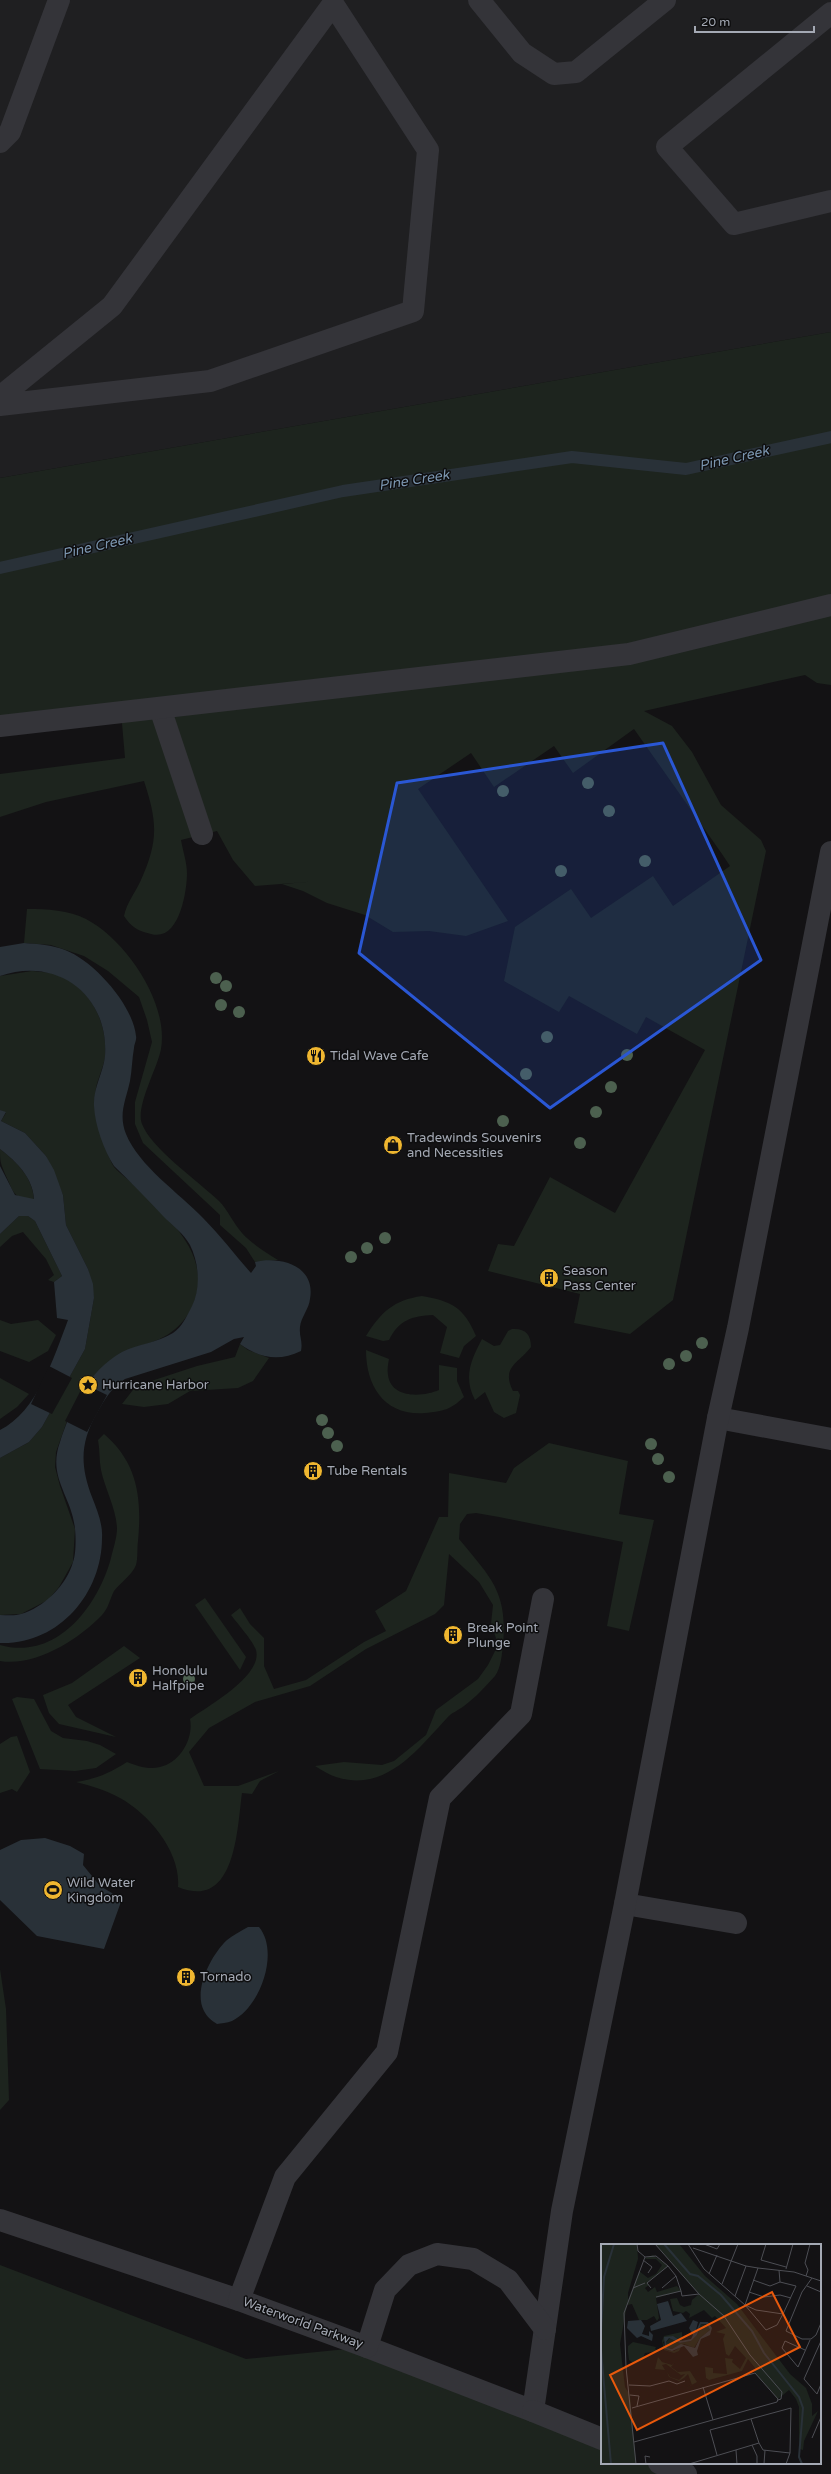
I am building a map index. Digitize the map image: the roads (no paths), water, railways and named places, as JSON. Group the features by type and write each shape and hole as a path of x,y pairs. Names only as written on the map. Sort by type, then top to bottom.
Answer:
{"street":[{"path":"0,142 10,132 59,0"},
{"path":"478,0 522,53 554,74 576,72 665,0"},
{"path":"0,397 112,306 332,2 428,150 413,310 210,380 0,405"},
{"path":"831,13 667,147 734,224 831,201"},
{"path":"0,726 629,654 831,605"},
{"path":"160,708 202,834"},
{"path":"533,2411 562,2211 625,1904 718,1418 738,1328 831,852"},
{"path":"718,1418 831,1439"},
{"path":"239,2300 285,2177 387,2052 440,1798 521,1714 543,1599"},
{"path":"625,1904 736,1923"},
{"name":"Waterworld Parkway","path":"0,2220 239,2300 367,2346 601,2439"},
{"path":"367,2346 385,2290 408,2265 437,2254 472,2259 508,2280 546,2329"},
{"path":"661,2464 686,2474"},
{"path":"683,2464 694,2474"}],"waterway":[{"name":"Pine Creek","path":"0,568 343,491 572,457 686,469 831,437"}],"place":[{"name":"Tidal Wave Cafe","path":"316,1056"},
{"name":"Tradewinds Souvenirs and Necessities","path":"393,1145"},
{"name":"Season Pass Center","path":"549,1278"},
{"name":"Hurricane Harbor","path":"88,1385"},
{"name":"Tube Rentals","path":"313,1471"},
{"name":"Break Point Plunge","path":"453,1635"},
{"name":"Honolulu Halfpipe","path":"138,1678"},
{"name":"Wild Water Kingdom","path":"53,1890"},
{"name":"Tornado","path":"186,1977"}]}
